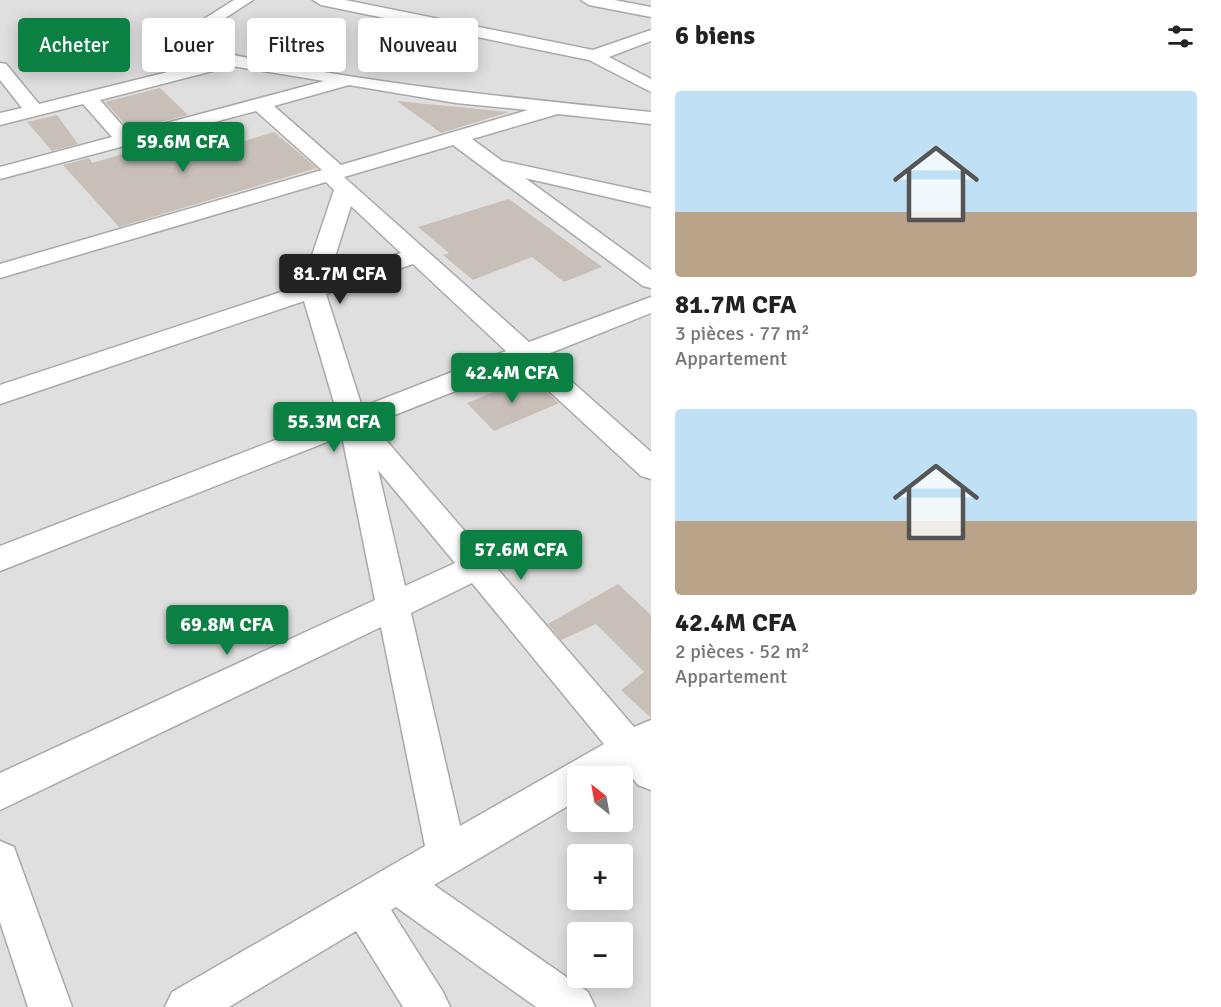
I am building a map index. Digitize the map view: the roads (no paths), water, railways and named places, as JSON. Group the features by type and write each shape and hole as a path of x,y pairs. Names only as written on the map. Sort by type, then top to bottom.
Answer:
{"street":[{"path":"216,18 245,0"},
{"path":"321,0 594,56 651,86"},
{"path":"589,0 651,12"},
{"path":"594,56 651,35"},
{"path":"594,56 619,114"},
{"path":"235,61 456,97 651,118"},
{"path":"0,68 34,110"},
{"path":"0,118 189,72"},
{"path":"0,173 350,80"},
{"path":"87,97 125,140"},
{"path":"261,105 417,255 651,469"},
{"path":"0,271 337,179 456,137 557,108"},
{"path":"456,137 651,281"},
{"path":"492,164 651,200"},
{"path":"337,179 313,290 353,421 447,855"},
{"path":"0,395 417,255"},
{"path":"0,559 651,304"},
{"path":"353,421 476,567 644,753 610,766"},
{"path":"0,792 476,567"},
{"path":"187,1007 567,785"},
{"path":"0,861 50,1007"},
{"path":"380,894 428,1007"},
{"path":"380,894 573,1007"}]}
